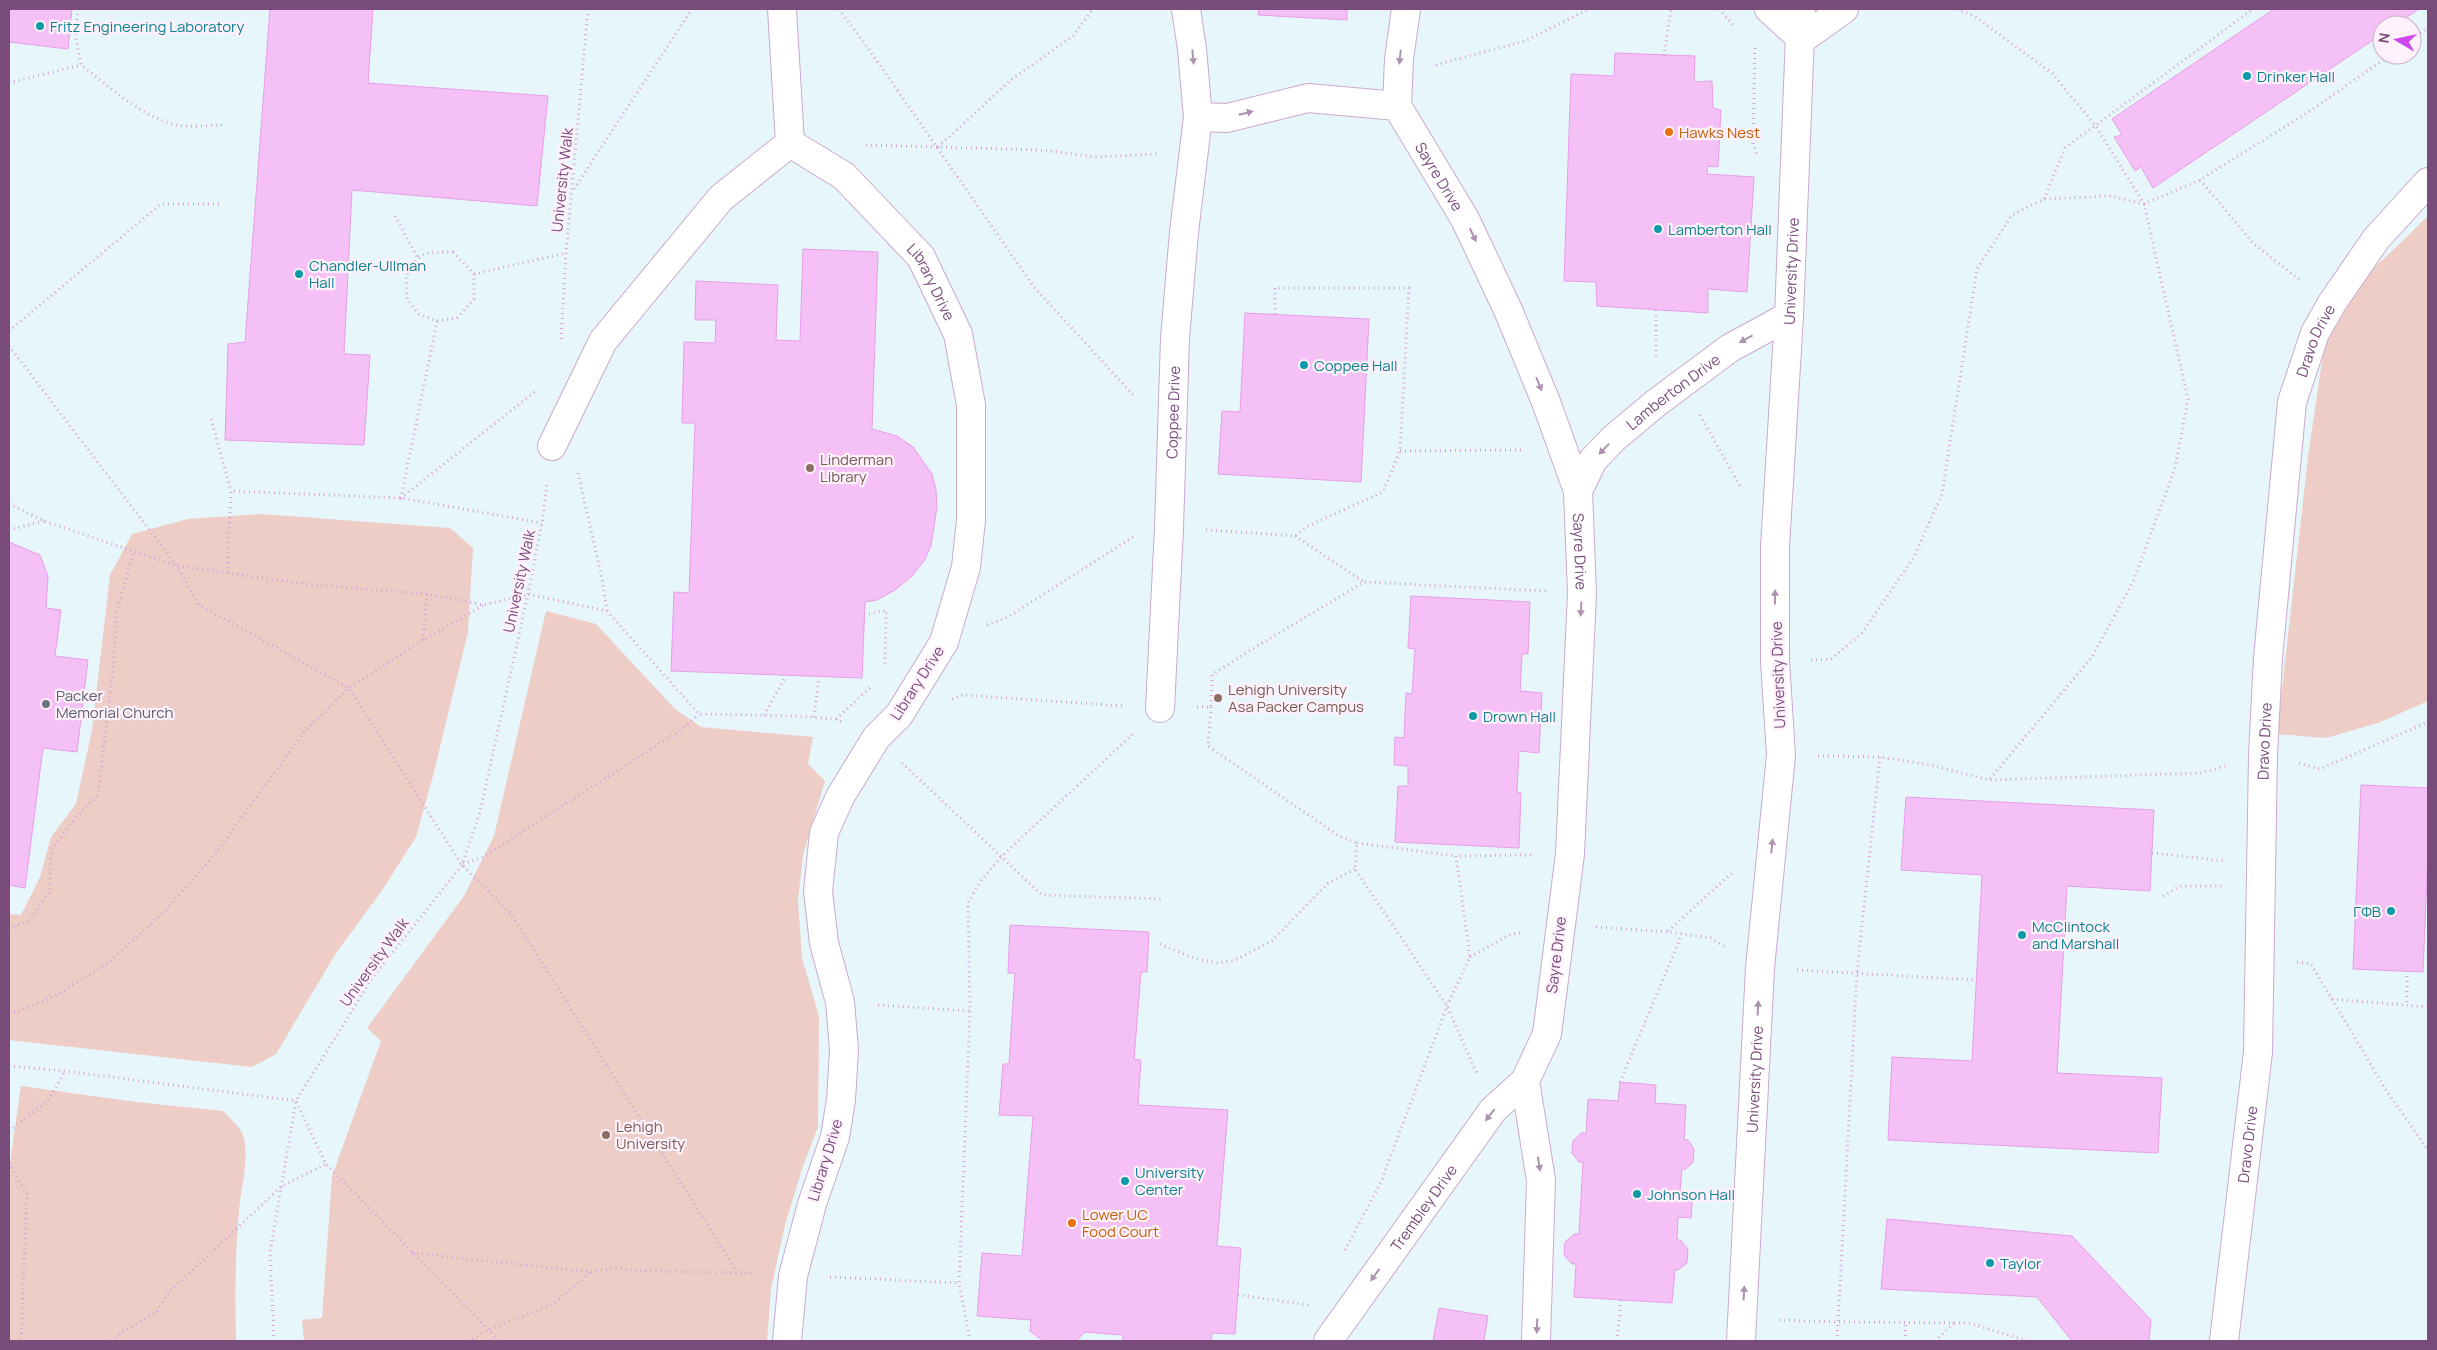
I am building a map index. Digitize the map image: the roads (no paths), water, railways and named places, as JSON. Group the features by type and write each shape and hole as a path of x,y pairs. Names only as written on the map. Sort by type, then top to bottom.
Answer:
{"street":[{"path":"552,446 604,341 721,198 790,143 782,9"},
{"path":"1186,9 1192,48 1198,117 1227,118 1308,98 1397,106 1406,9"},
{"path":"1769,9 1802,39 1844,9"},
{"name":"University Drive","path":"1742,1330 1760,968 1781,755 1775,661 1775,547 1789,316 1802,39 1801,9"},
{"name":"Sayre Drive","path":"1397,106 1465,218 1508,310 1564,450 1578,491 1582,593 1570,854 1547,1034 1525,1081"},
{"name":"Coppee Drive","path":"1160,708 1169,528 1175,338 1184,232 1198,117"},
{"name":"Library Drive","path":"787,1341 793,1276 812,1204 835,1136 842,1100 844,1050 840,1002 824,943 818,891 824,833 840,797 876,738 899,715 944,642 966,567 971,520 969,396 958,334 921,257 844,176 790,143"},
{"name":"Dravo Drive","path":"2224,1341 2258,1052 2263,755 2268,658 2292,402 2315,333 2332,303 2376,239 2428,182"},
{"name":"Lamberton Drive","path":"1578,491 1593,460 1613,439 1730,348 1789,316"},
{"path":"1525,1081 1541,1180 1536,1341"},
{"name":"Trembley Drive","path":"1328,1341 1493,1110 1525,1081"}],"place":[{"name":"Fritz Engineering Laboratory","path":"40,26"},
{"name":"Drinker Hall","path":"2247,76"},
{"name":"Hawks Nest","path":"1669,132"},
{"name":"Lamberton Hall","path":"1658,229"},
{"name":"Chandler-Ullman Hall","path":"299,274"},
{"name":"Coppee Hall","path":"1304,365"},
{"name":"Linderman Library","path":"810,468"},
{"name":"Lehigh University Asa Packer Campus","path":"1218,698"},
{"name":"Packer Memorial Church","path":"46,704"},
{"name":"Drown Hall","path":"1473,716"},
{"name":"ΓΦΒ","path":"2391,911"},
{"name":"McClintock and Marshall","path":"2022,935"},
{"name":"Lehigh University","path":"606,1135"},
{"name":"University Center","path":"1125,1181"},
{"name":"Johnson Hall","path":"1637,1194"},
{"name":"Lower UC Food Court","path":"1072,1223"},
{"name":"Taylor","path":"1990,1263"}]}
